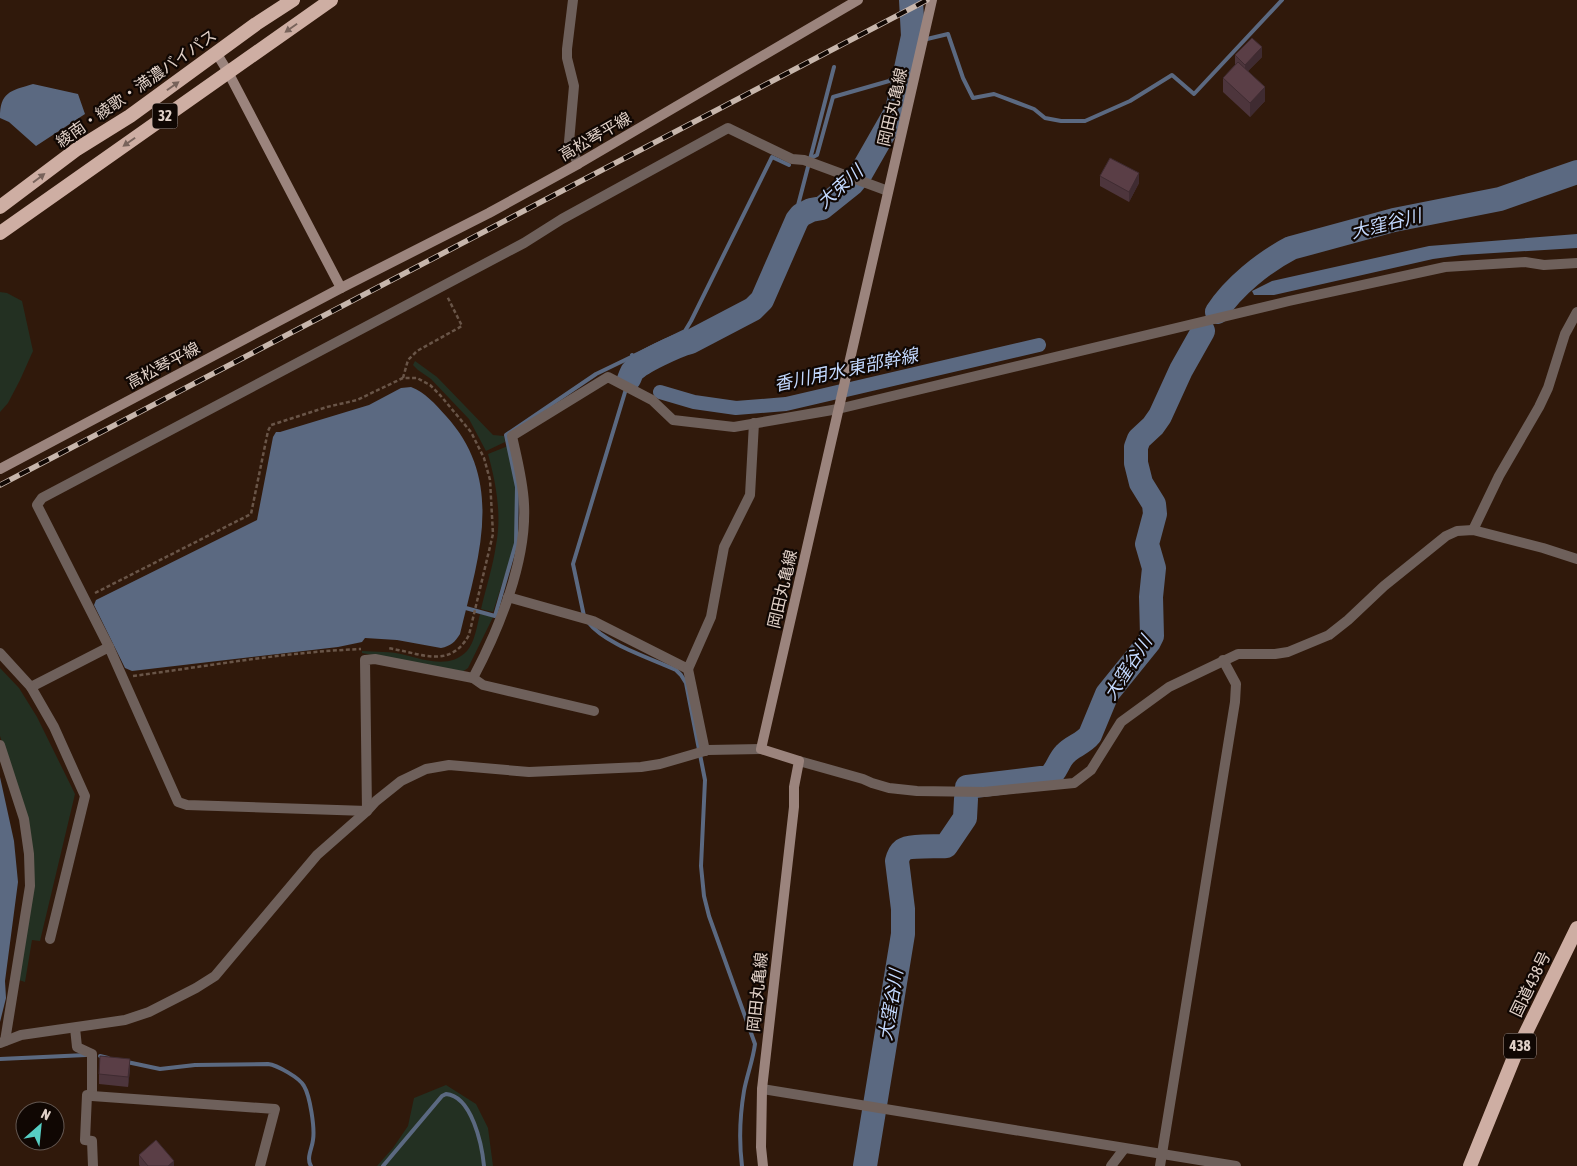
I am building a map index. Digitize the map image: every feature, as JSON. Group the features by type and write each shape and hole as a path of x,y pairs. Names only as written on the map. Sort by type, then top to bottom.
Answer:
{"highway":[{"name":"綾南・綾歌・満濃バイパス","path":"0,207 77,149 130,116 256,24 293,0"},
{"name":"32","path":"0,233 331,0"},
{"name":"国道438号","path":"1470,1166 1515,1055 1577,928"}],"main road":[{"name":"高松琴平線","path":"0,469 341,288 489,213 578,164 858,0"},
{"name":"岡田丸亀線","path":"761,749 932,0"},
{"path":"217,54 341,288"},
{"path":"761,749 799,761"},
{"name":"岡田丸亀線","path":"763,1166 761,1147 762,1089 794,807 794,787 799,761"}],"street":[{"path":"573,0 567,49 567,58 574,86 569,142 578,164"},
{"path":"367,810 187,805 178,802 109,647 38,505 42,498 524,243 562,219 728,128 792,159 809,162 888,191"},
{"path":"473,678 502,618 522,544 524,506 522,479 512,436 608,377 652,400 673,420 734,427 839,405 1445,267 1525,262 1544,265 1577,263"},
{"path":"1473,530 1499,476 1539,407 1548,388 1565,334 1577,312"},
{"path":"701,753 688,669 711,617 724,548 750,495 754,423"},
{"path":"799,761 880,785 917,792 984,792 1074,783 1091,770 1121,722 1169,687 1238,654 1288,652 1329,635 1384,586 1446,536 1457,531 1473,530 1577,559"},
{"path":"508,597 593,621 688,669"},
{"path":"31,687 109,647"},
{"path":"0,653 31,687 54,727 85,796 50,939"},
{"path":"367,810 365,660 375,659 473,678 483,685 594,711"},
{"path":"1160,1166 1235,702 1236,684 1223,660"},
{"path":"0,745 24,819 29,854 30,886 3,1042"},
{"path":"3,1042 21,1035 124,1020 149,1012 215,976 317,855 396,784 426,769 448,765 538,771 641,766 660,764 701,753 761,749"},
{"path":"75,1028 77,1047 92,1054 92,1096"},
{"path":"762,1089 1236,1166"},
{"path":"93,1166 92,1141 85,1140 86,1095 275,1109 260,1166"},
{"path":"1111,1166 1124,1148"}],"path":[{"path":"403,378 408,360 417,351 462,326 442,286"},
{"path":"84,598 251,514 268,431 271,425 327,407 357,400 403,378 417,378 430,385 471,432 484,458 490,480 493,534 469,635 463,646 452,655 440,657 380,648"},
{"path":"123,678 283,656 365,649"}],"green space":[{"path":"0,292 7,293 22,301 33,351 8,403 0,412"},
{"path":"415,361 437,377 493,435 504,436 505,442 486,451 469,419 431,379 413,365"},
{"path":"508,446 516,488 515,544 493,612 481,609 498,534 496,488 488,454"},
{"path":"480,614 493,617 468,668 462,672 362,653 362,651 394,653 437,662 453,660 460,657 470,647"},
{"path":"0,668 19,688 37,717 75,794 40,941 32,940 25,982 19,980 29,907 18,789 0,736"},
{"path":"446,1085 476,1104 488,1128 493,1166 377,1166 393,1148 408,1126 414,1098"}],"water":[{"path":"33,84 78,94 85,114 36,146 9,122 0,118 0,109 4,98 12,91"},
{"path":"1577,234 1577,248 1462,255 1433,259 1274,295 1254,295 1252,291 1272,281 1429,246"},
{"path":"411,387 421,392 434,403 465,441 476,467 482,494 482,521 474,577 460,634 450,645 441,648 397,640 365,638 362,642 338,647 132,671 125,668 94,605 96,600 257,520 273,437 276,432 369,405 401,388"},
{"path":"0,777 14,841 18,882 5,981 6,998 0,1022"}],"building":[{"path":"1252,38 1262,47 1245,65 1235,55"},
{"path":"1238,62 1265,87 1250,103 1223,78"},
{"path":"1110,158 1139,173 1129,192 1100,176"},
{"path":"100,1056 130,1059 128,1077 99,1074"},
{"path":"156,1140 174,1161 168,1166 148,1166 139,1155"}],"waterway":[{"name":"大束川","path":"629,379 636,368 651,359 690,342 753,309 762,300 797,220 801,215 811,210 822,208 852,184 861,173 897,110 913,36 911,0"},
{"path":"927,39 948,34 963,78 973,98 994,94 1034,109 1045,118 1061,121 1085,121 1130,101 1172,75 1194,94 1282,0"},
{"path":"809,159 817,155 833,97 889,81 894,75 903,48 919,41"},
{"name":"大束川","path":"679,345 691,336 748,308 757,300 763,290 796,213 834,67"},
{"path":"462,607 495,616 516,543 517,487 506,435 596,374 685,331 772,157 789,165"},
{"name":"大窪谷川","path":"1217,312 1240,284 1270,260 1291,248 1394,220 1500,199 1577,172"},
{"name":"大窪谷川","path":"967,787 1049,777 1065,754 1090,735 1107,694 1149,642 1152,636 1151,597 1154,568 1147,544 1155,514 1154,504 1141,483 1136,463 1136,447 1139,439 1153,426 1160,416 1181,370 1203,331"},
{"name":"香川用水 東部幹線","path":"660,392 694,402 736,408 786,404 1039,345"},
{"path":"632,355 638,367"},
{"path":"584,616 573,564 629,379"},
{"path":"588,622 616,644 676,670 686,683 705,780 701,866 704,896 709,916 755,1044 744,1091 742,1109 740,1138 742,1166"},
{"name":"大窪谷川","path":"865,1166 903,934 903,909 897,860 901,852 906,848 946,846 965,818 966,799"},
{"path":"0,1059 86,1055"},
{"path":"100,1056 108,1058"},
{"path":"127,1062 160,1069 195,1065 268,1064 288,1072 304,1086 312,1112 313,1140 309,1157 311,1166"},
{"path":"383,1166 442,1096 446,1094 455,1097 463,1103 469,1112 478,1135 484,1166"}],"railway":[{"path":"0,485 927,0"}]}
